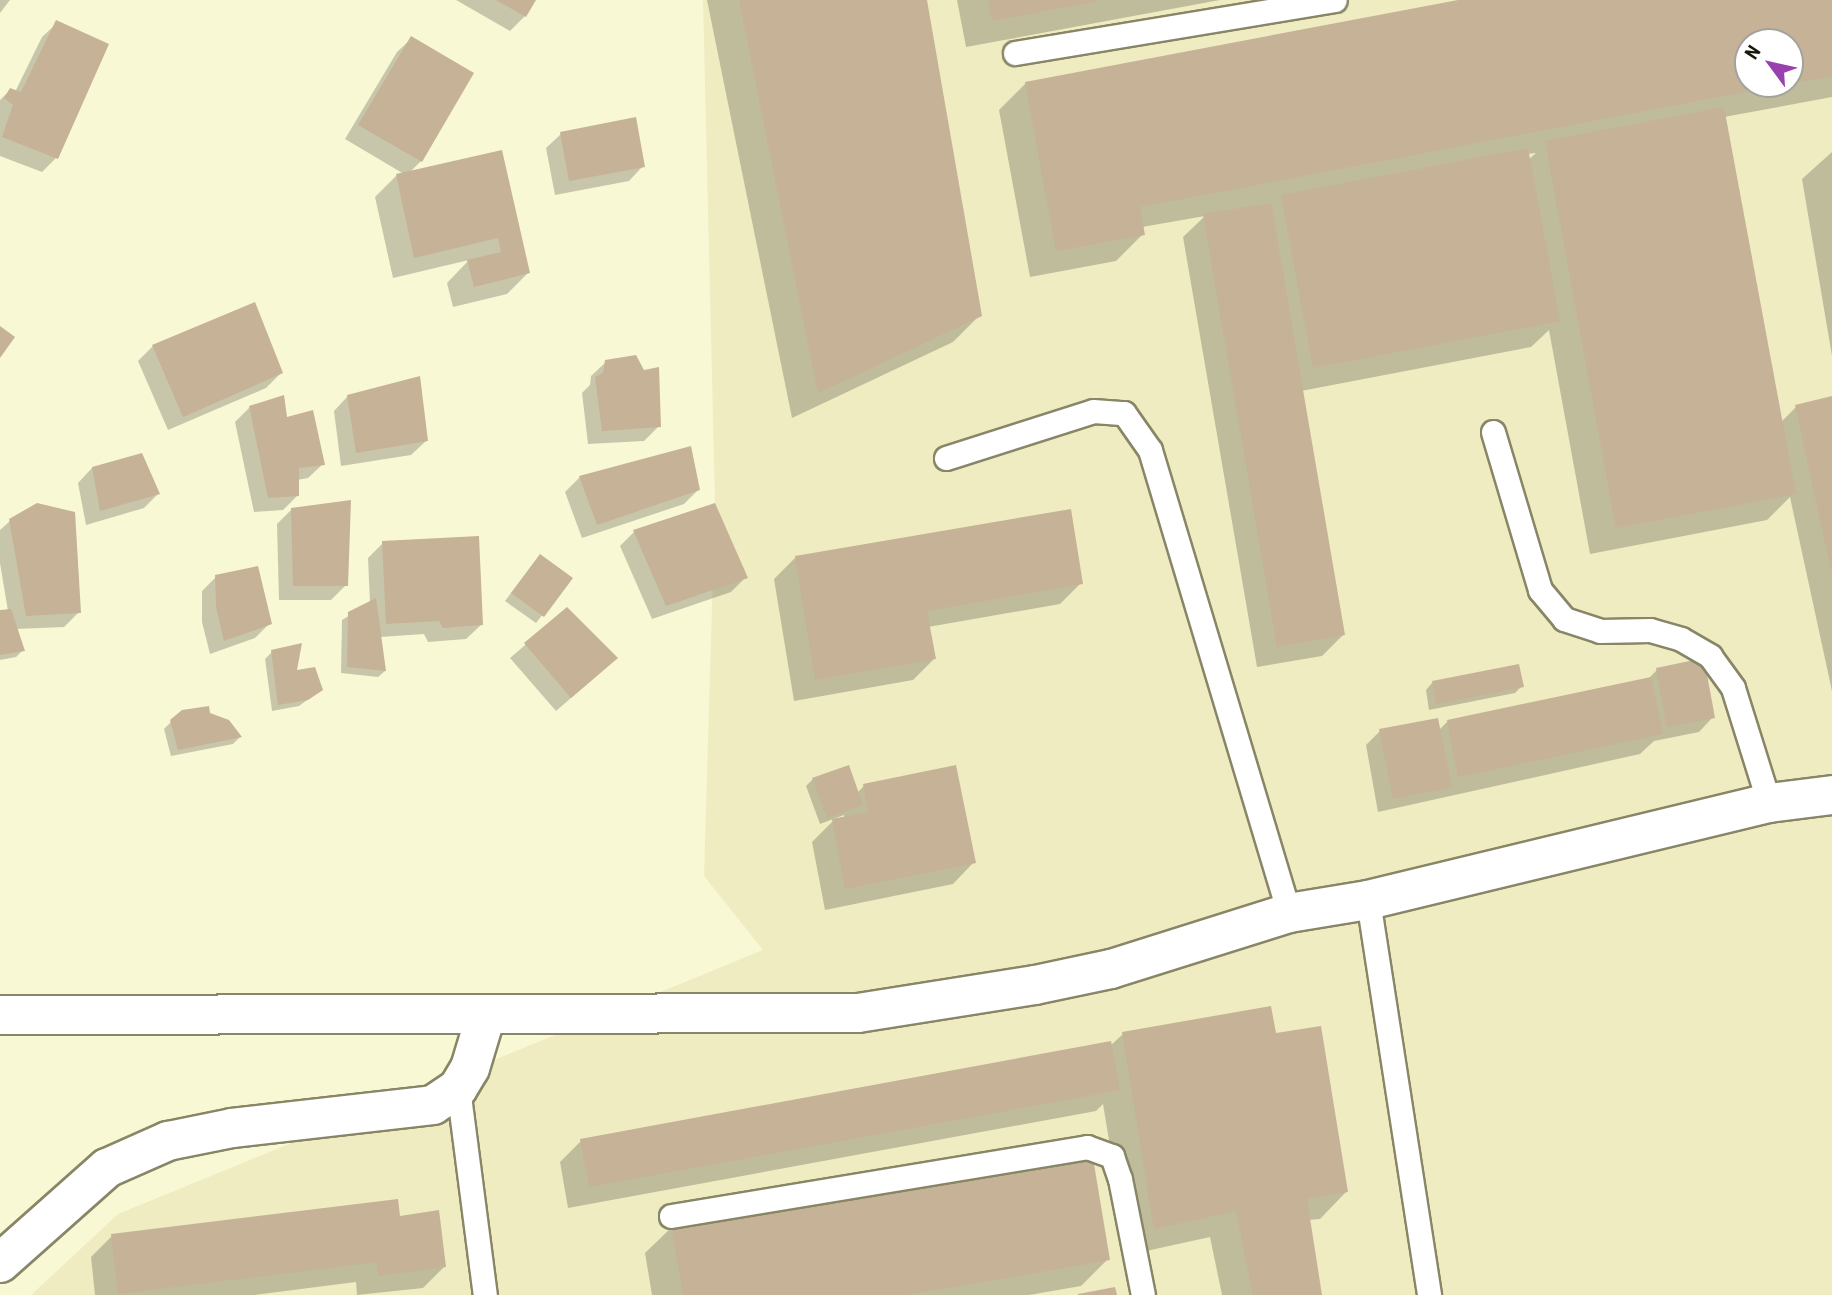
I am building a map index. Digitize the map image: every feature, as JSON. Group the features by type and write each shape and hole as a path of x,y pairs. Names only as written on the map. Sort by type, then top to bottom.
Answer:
{"street":[{"path":"0,1015 858,1013 1035,985 1111,969 1289,913 1368,900 1769,803 1832,795"},
{"path":"0,1262 107,1168 168,1142 232,1128 433,1105 458,1088 470,1068 486,1015"}],"lane":[{"path":"1015,53 1335,0"},
{"path":"946,458 1093,411 1124,413 1150,450 1289,913"},
{"path":"1493,432 1540,590 1564,619 1600,631 1650,630 1681,639 1710,656 1734,688 1769,803"},
{"path":"1368,900 1429,1295"},
{"path":"458,1088 485,1295"},
{"path":"671,1216 1087,1147 1112,1156 1120,1179 1143,1295"}],"shaded area":[{"path":"703,0 1832,0 1832,1295 31,1295 118,1214 763,950 704,876 715,503"}],"building":[{"path":"496,0 536,0 526,17"},
{"path":"739,0 927,0 982,316 818,393"},
{"path":"988,0 1097,0 1098,1 992,21"},
{"path":"1458,0 1832,0 1832,76 1804,81 1804,28 1734,28 1734,94 1140,207 1145,235 1056,251 1025,82"},
{"path":"56,20 109,44 58,159 2,137 13,105 4,98 10,88 21,92"},
{"path":"411,36 474,73 422,162 358,125"},
{"path":"1724,107 1796,494 1616,528 1545,141"},
{"path":"636,117 645,167 569,181 560,132"},
{"path":"1528,148 1560,321 1313,368 1281,195"},
{"path":"502,150 530,273 474,287 467,260 501,252 498,238 414,258 396,174"},
{"path":"1271,203 1345,635 1277,647 1203,214"},
{"path":"255,302 283,373 183,417 152,345"},
{"path":"0,326 15,337 0,358"},
{"path":"636,355 644,370 659,367 661,427 602,431 595,377 603,373 605,360"},
{"path":"420,376 428,441 356,453 347,395"},
{"path":"284,395 287,417 313,410 325,465 299,468 299,496 268,498 249,406"},
{"path":"1832,396 1832,569 1831,570 1795,405"},
{"path":"691,446 700,490 597,525 579,476"},
{"path":"142,453 160,494 100,511 92,467"},
{"path":"351,500 348,586 293,586 291,508"},
{"path":"37,503 75,512 81,613 26,616 9,519"},
{"path":"715,503 748,578 666,606 633,530"},
{"path":"1071,509 1083,584 927,611 936,659 815,680 795,556"},
{"path":"479,536 483,625 443,628 439,621 386,624 382,541"},
{"path":"540,554 573,578 544,617 511,593"},
{"path":"258,566 272,624 224,641 216,607 215,575"},
{"path":"376,598 386,671 347,667 348,612"},
{"path":"567,607 618,658 571,698 524,643"},
{"path":"11,609 25,651 0,655 0,610"},
{"path":"302,643 297,670 315,667 323,690 308,700 278,705 271,650"},
{"path":"1704,658 1715,718 1667,727 1656,668"},
{"path":"1519,664 1524,687 1436,704 1432,681"},
{"path":"1651,677 1663,734 1458,777 1447,720"},
{"path":"209,706 210,713 229,720 242,737 178,750 170,720 182,710"},
{"path":"1438,718 1452,787 1393,799 1379,729"},
{"path":"849,765 863,805 827,818 812,778"},
{"path":"956,765 976,863 845,889 832,819 868,812 863,784"},
{"path":"1271,1006 1276,1033 1321,1026 1348,1192 1307,1199 1322,1295 1253,1295 1236,1211 1154,1229 1122,1032"},
{"path":"1111,1041 1120,1090 589,1187 580,1139"},
{"path":"1092,1152 1110,1260 906,1295 683,1295 671,1225"},
{"path":"398,1199 400,1216 439,1210 446,1267 378,1276 377,1262 118,1294 111,1234"},
{"path":"1115,1287 1117,1295 1078,1295 1078,1294"}]}
